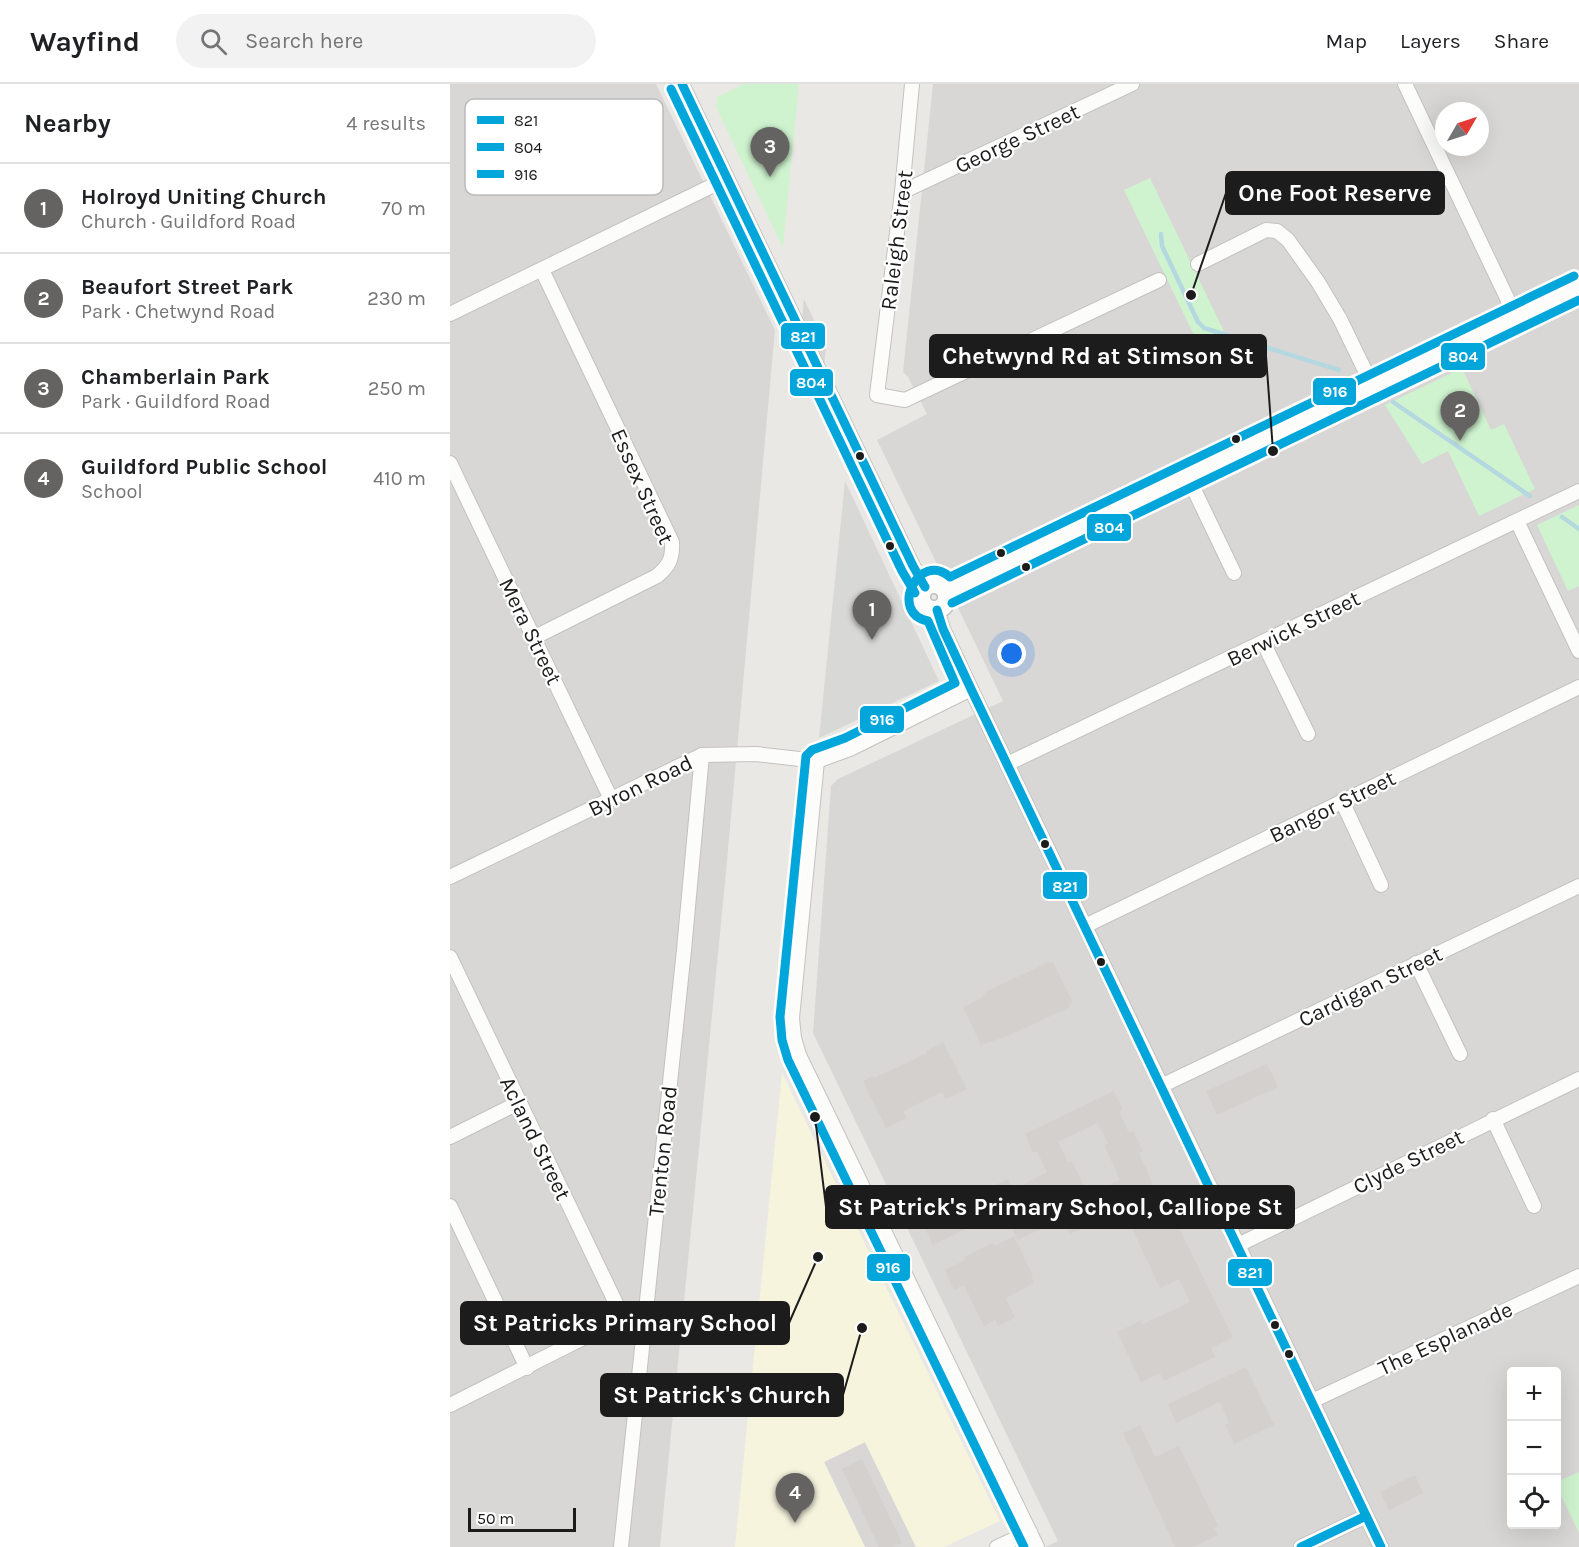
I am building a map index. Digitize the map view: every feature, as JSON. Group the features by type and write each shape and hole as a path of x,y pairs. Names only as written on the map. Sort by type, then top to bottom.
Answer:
{"street":[{"name":"Raleigh Street","path":"912,84 902,192 877,395 905,400 1159,280"},
{"name":"George Street","path":"902,192 1132,84"},
{"path":"1405,84 1516,317"},
{"path":"687,86 726,179 925,587"},
{"path":"450,314 726,179"},
{"path":"1198,264 1266,230 1277,231 1288,240 1318,282 1340,319 1372,385"},
{"name":"Essex Street","path":"535,637 657,576 667,567 672,555 672,542 542,270"},
{"path":"947,592 1579,287"},
{"name":"Mera Street","path":"450,463 611,799"},
{"path":"1187,475 1234,573"},
{"name":"Berwick Street","path":"1007,764 1579,491"},
{"path":"1517,521 1579,651"},
{"path":"933,583 947,592 947,601 937,610 928,609 922,603 921,594 925,587 933,583"},
{"path":"937,610 943,629 971,689 1381,1547"},
{"path":"1263,642 1308,734"},
{"name":"Bangor Street","path":"1085,926 1579,687"},
{"name":"Byron Road","path":"450,877 702,755 756,754 817,761 850,748 971,689"},
{"name":"Trenton Road","path":"621,1547 702,755"},
{"path":"817,761 792,1018 794,1038 799,1055 1037,1547"},
{"path":"1342,801 1381,885"},
{"name":"Cardigan Street","path":"1161,1086 1579,886"},
{"name":"Acland Street","path":"450,957 623,1318"},
{"path":"1416,963 1460,1054"},
{"name":"Clyde Street","path":"1238,1245 1579,1079"},
{"path":"450,1137 518,1103"},
{"path":"1493,1119 1534,1206"},
{"path":"450,1206 526,1368"},
{"name":"The Esplanade","path":"1312,1401 1577,1281"},
{"path":"450,1405 623,1318 644,1324"},
{"path":"1301,1547 1366,1516"},
{"path":"998,1547 1030,1532"}],"shaded area":[{"path":"450,84 656,84 775,330 726,872 660,1547 450,1547"},
{"path":"933,84 1579,84 1579,1547 1045,1547 1058,1541 813,1033 831,786 838,779 1003,701 877,440 927,414 908,377 903,372"},
{"path":"845,481 939,681 819,738"},
{"path":"782,1073 1000,1521 944,1547 916,1547 865,1442 824,1462 865,1547 735,1547"},
{"path":"865,1442 916,1547 865,1547 824,1462"}],"green space":[{"path":"744,84 799,84 783,248 716,107 717,97"},
{"path":"1150,178 1232,348 1206,360 1124,190"},
{"path":"1462,368 1491,430 1504,424 1535,489 1479,516 1448,451 1422,464 1385,405"},
{"path":"1579,505 1579,586 1568,591 1537,525"},
{"path":"1579,1472 1579,1533 1561,1495 1561,1480"}],"pier":[{"path":"804,299 826,345 820,415 797,369"}],"building":[{"path":"1049,962 1050,964 1053,962 1073,1003 1069,1004 1070,1007 1005,1037 981,1045 963,1007 983,997 985,992"},
{"path":"943,1042 967,1089 946,1099 942,1092 903,1111 907,1118 886,1128 863,1081 927,1053 926,1051"},
{"path":"1267,1064 1278,1087 1217,1115 1206,1091"},
{"path":"1114,1091 1123,1110 1119,1112 1129,1133 1133,1131 1143,1151 1139,1153 1157,1193 1135,1203 1133,1198 1107,1210 1097,1216 1099,1220 1070,1234 1063,1218 1018,1240 1003,1211 933,1245 923,1224 995,1190 993,1186 1008,1179 1013,1190 1047,1172 1037,1151 1033,1153 1025,1134","holes":["1098,1123 1108,1144 1104,1145 1120,1180 1088,1195 1072,1161 1068,1163 1058,1142"]},
{"path":"1170,1210 1233,1338 1211,1348 1215,1357 1164,1381 1160,1373 1141,1382 1117,1332 1141,1320 1143,1324 1190,1302 1179,1279 1160,1288 1132,1228"},
{"path":"1014,1236 1033,1276 1031,1277 1034,1283 1006,1298 1015,1318 998,1326 995,1320 984,1326 964,1285 954,1290 945,1270 965,1260 964,1257 993,1243 995,1246"},
{"path":"1246,1367 1274,1425 1234,1444 1225,1425 1229,1423 1220,1402 1176,1423 1168,1404"},
{"path":"1140,1425 1155,1457 1179,1446 1218,1526 1214,1528 1218,1535 1193,1547 1175,1547 1123,1433"},
{"path":"862,1459 902,1543 892,1547 879,1547 842,1469"},
{"path":"1415,1475 1423,1493 1389,1510 1380,1492"}],"waterway":[{"path":"1161,234 1162,246 1198,322 1204,328 1339,370"},
{"path":"1393,402 1530,496"},
{"path":"1562,517 1579,529"}],"transit line":[{"name":"821","path":"682,84 925,587"},
{"name":"804","path":"671,89 902,571 915,593"},
{"name":"916","path":"1024,1547 788,1060 782,1040 780,1017 806,756 812,750 845,738 955,683 928,621 916,616 910,607 909,596 912,586 928,571 939,571 950,577 1574,276"},
{"name":"804","path":"952,603 1579,300"},
{"name":"821","path":"937,610 943,629 971,689 1381,1547"},
{"name":"821","path":"1301,1547 1366,1516"}],"place":[{"name":"Chamberlain Park","path":"770,177"},
{"name":"One Foot Reserve","path":"1191,295"},
{"name":"Beaufort Street Park","path":"1460,441"},
{"name":"Chetwynd Rd at Stimson St","path":"1273,451"},
{"name":"Holroyd Uniting Church","path":"872,640"},
{"name":"St Patrick's Primary School, Calliope St","path":"815,1117"},
{"name":"St Patricks Primary School","path":"818,1257"},
{"name":"St Patrick's Church","path":"862,1328"},
{"name":"Guildford Public School","path":"795,1523"}]}
